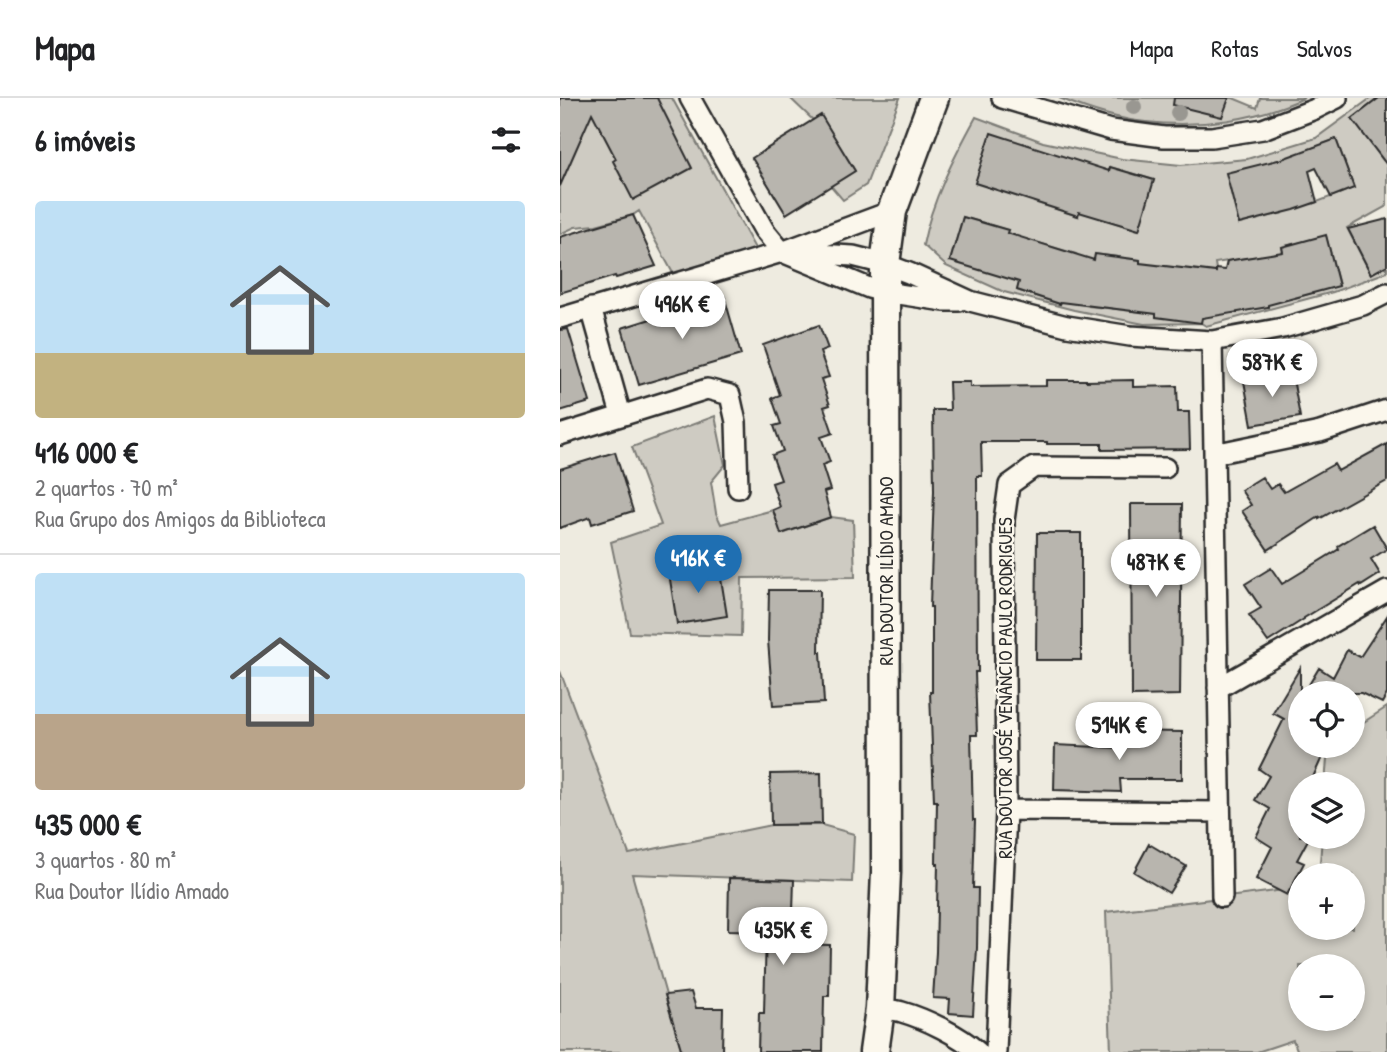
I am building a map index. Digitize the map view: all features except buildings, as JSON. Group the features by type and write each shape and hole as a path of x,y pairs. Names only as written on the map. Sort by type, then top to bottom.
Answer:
{"street":[{"path":"690,98 765,230 782,251 843,278 885,292 944,301 970,301"},
{"name":"RUA DOUTOR ILÍDIO AMADO","path":"874,1052 880,1009 886,872 885,264 892,211 934,98"},
{"path":"1002,98 1111,130 1164,137 1212,137 1263,129 1315,110 1337,98"},
{"path":"560,318 782,251 892,211"},
{"path":"782,251 853,256 909,273 970,301 1080,328 1130,336 1212,341 1283,328 1363,305 1387,293"},
{"path":"591,308 621,415"},
{"path":"1212,341 1222,897"},
{"path":"560,435 707,389 730,396 736,422 738,488"},
{"path":"1214,454 1320,432 1387,410"},
{"name":"RUA DOUTOR JOSÉ VENÂNCIO PAULO RODRIGUES","path":"996,1052 1006,810 1004,520 1009,485 1034,467 1165,468"},
{"path":"1218,688 1387,591"},
{"path":"1006,810 1220,811"},
{"path":"880,1009 901,1012 939,1027 978,1052"}],"shaded area":[{"path":"574,98 672,98 757,252 674,275 639,211 596,225 575,227 560,234 560,134"},
{"path":"790,98 900,98 866,185 843,200 831,186 855,171 821,116 813,120"},
{"path":"1059,98 1233,98 1257,108 1260,98 1304,98 1247,117 1207,123 1166,124 1125,119"},
{"path":"1371,98 1379,98 1352,119 1383,160 1387,158 1387,206 1347,228 1371,274 1387,265 1387,272 1333,292 1206,326 1201,323 1144,324 1004,292 946,266 923,245 938,195 976,117 1043,142 1122,159 1181,165 1247,159 1316,138","holes":["1336,139 1354,188 1312,204 1294,155","1049,153 1078,216 1034,202","1271,162 1283,213 1239,224","1110,167 1154,180 1138,230 1095,216","963,217 1007,230 950,261","1326,236 1339,285 1295,298 1282,247","1032,241 1076,254 1060,304 1017,290","1095,254 1140,260 1134,311 1089,306","1260,256 1268,307 1223,314 1215,263"]},
{"path":"715,416 725,465 711,482 716,513 721,524 773,510 782,534 831,517 853,520 855,577 742,578 741,636 630,633 611,542 661,525 632,447"},
{"path":"560,671 629,854 771,825 822,825 854,834 852,882 632,874 682,1052 560,1052"},
{"path":"1387,707 1387,1052 1298,1052 1293,1040 1257,1052 1111,1052 1106,912 1288,889 1288,940 1365,940 1365,863 1320,863 1321,849 1365,849 1365,772 1326,772 1327,758 1365,758 1365,721"}]}
